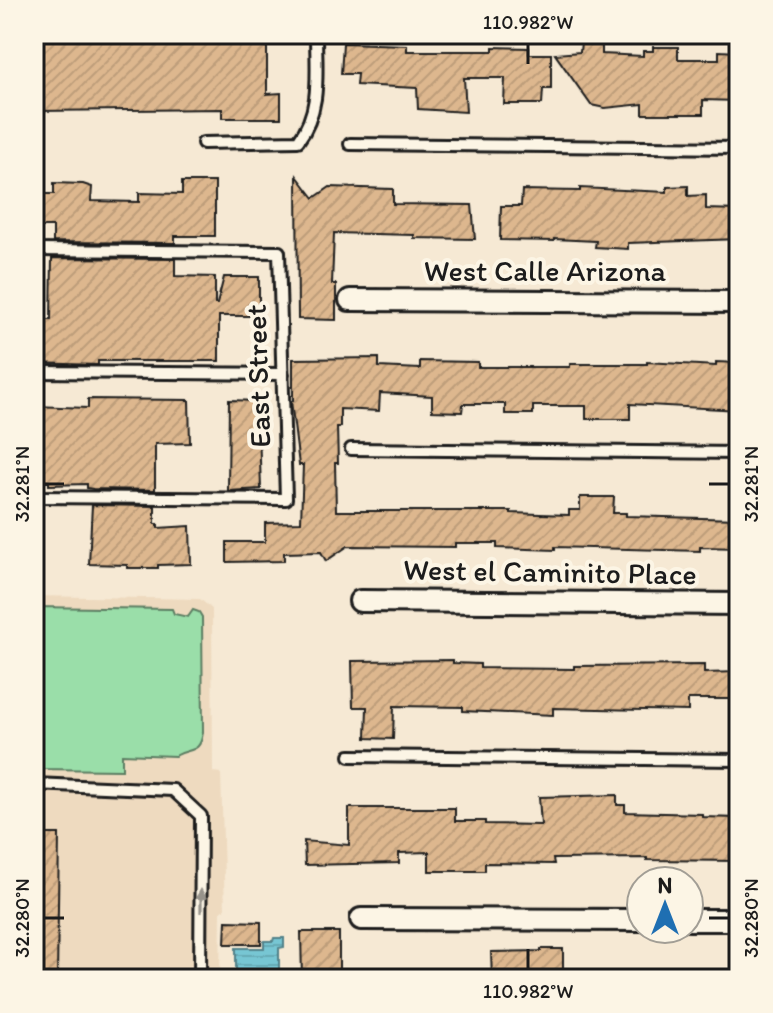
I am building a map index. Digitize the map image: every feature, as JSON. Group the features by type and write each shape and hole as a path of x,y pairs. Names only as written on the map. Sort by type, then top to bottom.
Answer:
{"street":[{"name":"West Calle Arizona","path":"350,300 739,302"},
{"name":"West el Caminito Place","path":"360,601 739,604"},
{"path":"361,919 625,920"},
{"path":"705,920 739,920"}],"lane":[{"path":"203,143 298,141 315,110 316,34"},
{"path":"350,144 739,148"},
{"name":"East Street","path":"34,250 279,252 286,499 34,497"},
{"path":"34,372 283,374"},
{"path":"351,449 739,453"},
{"path":"350,756 739,760"},
{"path":"34,784 173,790 201,816 200,979"}],"shaded area":[{"path":"34,596 200,599 212,609 213,772 221,773 225,910 221,910 220,979 34,979"}],"green space":[{"path":"34,607 172,609 174,614 188,617 193,610 199,612 202,617 203,732 197,747 175,756 122,754 122,770 34,769"}],"water":[{"path":"274,938 284,938 284,947 279,948 279,971 236,971 236,948 264,948 264,941 273,941"}],"building":[{"path":"34,34 267,34 267,94 281,93 281,118 222,118 222,109 37,111"},
{"path":"581,42 602,43 602,54 643,56 643,51 653,51 653,47 678,47 678,59 719,59 719,51 739,52 739,101 703,100 703,114 643,114 643,104 605,108 591,105 555,54 580,52"},
{"path":"343,43 407,45 407,51 529,48 529,54 551,54 551,89 543,89 542,104 504,104 505,78 464,78 466,112 418,109 417,88 356,85 357,74 341,74"},
{"path":"297,176 314,198 330,187 393,189 393,204 472,205 475,239 334,233 332,284 336,284 336,320 298,319"},
{"path":"182,182 215,182 215,236 175,236 175,243 53,242 53,227 34,227 34,194 54,194 54,183 92,187 91,201 139,202 139,193 182,194"},
{"path":"688,186 688,196 706,195 706,209 739,210 739,239 628,243 628,249 595,247 596,241 500,240 501,206 521,206 522,190 580,191 580,188 667,192 667,187"},
{"path":"52,258 175,259 175,276 215,277 215,304 224,277 259,277 259,316 219,316 219,361 98,361 98,365 34,363 34,320 51,320"},
{"path":"379,358 379,367 420,369 420,361 478,362 478,367 570,367 570,364 647,362 716,366 716,362 739,363 739,410 630,404 630,419 586,419 586,406 533,406 533,414 505,414 505,404 463,404 462,412 432,411 432,396 380,393 379,411 340,409 338,463 335,463 336,511 511,511 569,515 569,510 580,510 580,497 614,497 613,513 626,513 626,516 739,519 739,548 700,547 700,551 555,547 555,550 497,548 497,543 455,543 455,547 348,546 326,561 321,552 284,553 284,561 227,562 227,542 265,542 265,523 301,522 303,465 299,465 291,401 293,359"},
{"path":"88,399 189,400 190,443 155,444 155,490 93,489 87,488 87,484 49,485 49,482 34,481 34,406 88,408"},
{"path":"229,400 258,401 261,489 228,491"},
{"path":"92,505 155,506 155,524 158,528 190,526 191,564 127,568 127,565 89,564"},
{"path":"453,660 453,663 480,664 480,668 704,665 704,673 739,672 739,699 688,699 688,711 553,708 553,715 463,711 463,707 394,706 393,739 366,738 367,707 353,707 352,661"},
{"path":"617,795 617,805 625,805 625,812 739,818 739,861 553,859 554,864 485,863 485,871 429,871 429,852 399,853 399,863 305,865 304,841 349,845 349,808 455,808 455,821 541,825 539,797"},
{"path":"34,834 59,834 57,979 34,979"},
{"path":"226,921 261,922 261,944 225,944"},
{"path":"301,932 339,932 339,979 302,979"},
{"path":"563,949 563,979 492,979 491,952"}]}
